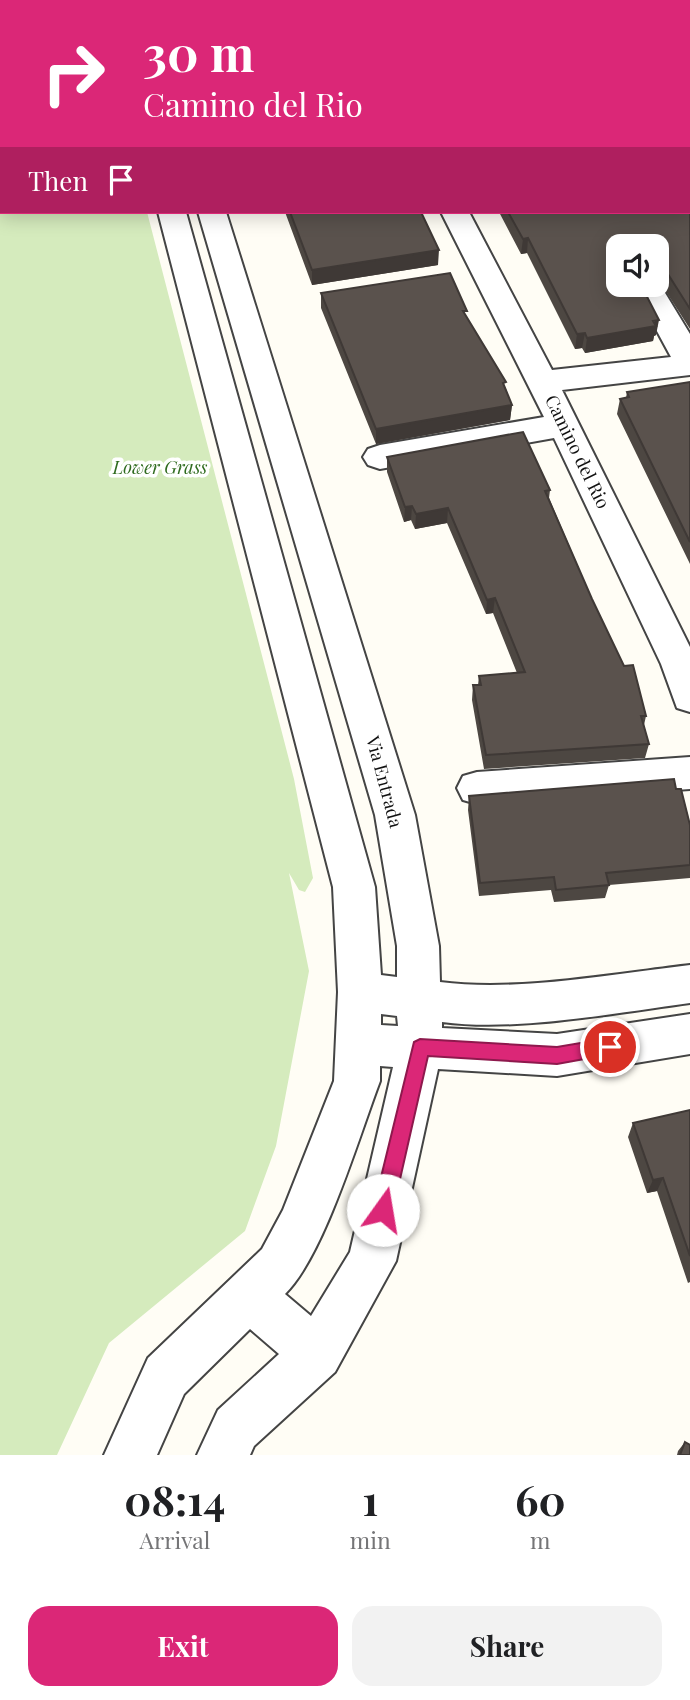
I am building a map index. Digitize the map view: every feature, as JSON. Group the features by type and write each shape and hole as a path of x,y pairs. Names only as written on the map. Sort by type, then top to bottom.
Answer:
{"street":[{"path":"130,1455 166,1376 279,1266 301,1225 356,1082 360,992 354,887 173,214"},
{"name":"Via Entrada","path":"213,214 395,815 418,946 420,1048 372,1261 317,1354 236,1428 223,1455"},
{"name":"Camino del Rio","path":"456,214 470,272 542,382 687,674"},
{"path":"542,382 690,363 654,297"},
{"path":"380,457 564,425"},
{"path":"477,788 690,773"},
{"path":"360,992 462,1005 574,999 690,984"},
{"path":"357,1044 557,1055 690,1034"},
{"path":"249,1295 317,1354"}],"green space":[{"name":"Lower Grass","path":"0,214 148,214 294,779 313,878 305,892 299,890 289,873 309,971 276,1146 245,1231 109,1343 57,1455 0,1455"}],"building":[{"path":"291,214 422,214 439,250 312,270"},
{"path":"509,214 690,214 690,309 669,276 669,234 606,234 606,297 647,297 659,320 653,321 656,326 587,338 585,333 577,334 528,238 523,239"},
{"path":"450,273 467,311 463,311 506,382 503,383 512,405 376,429 321,293"},
{"path":"690,382 690,542 620,399 629,397 627,392"},
{"path":"523,432 550,490 545,491 592,599 624,666 633,665 646,716 641,716 649,744 486,755 473,685 481,685 479,676 525,672 495,598 487,600 448,508 416,514 412,506 405,507 387,457"},
{"path":"674,779 676,789 681,789 690,825 690,865 606,873 609,885 556,890 554,877 480,883 469,796"},
{"path":"690,1110 690,1256 663,1178 653,1180 633,1123"},
{"path":"685,1442 690,1445 690,1455 680,1455"}],"route":[{"path":"383,1210 420,1048 557,1055 610,1047"}]}
